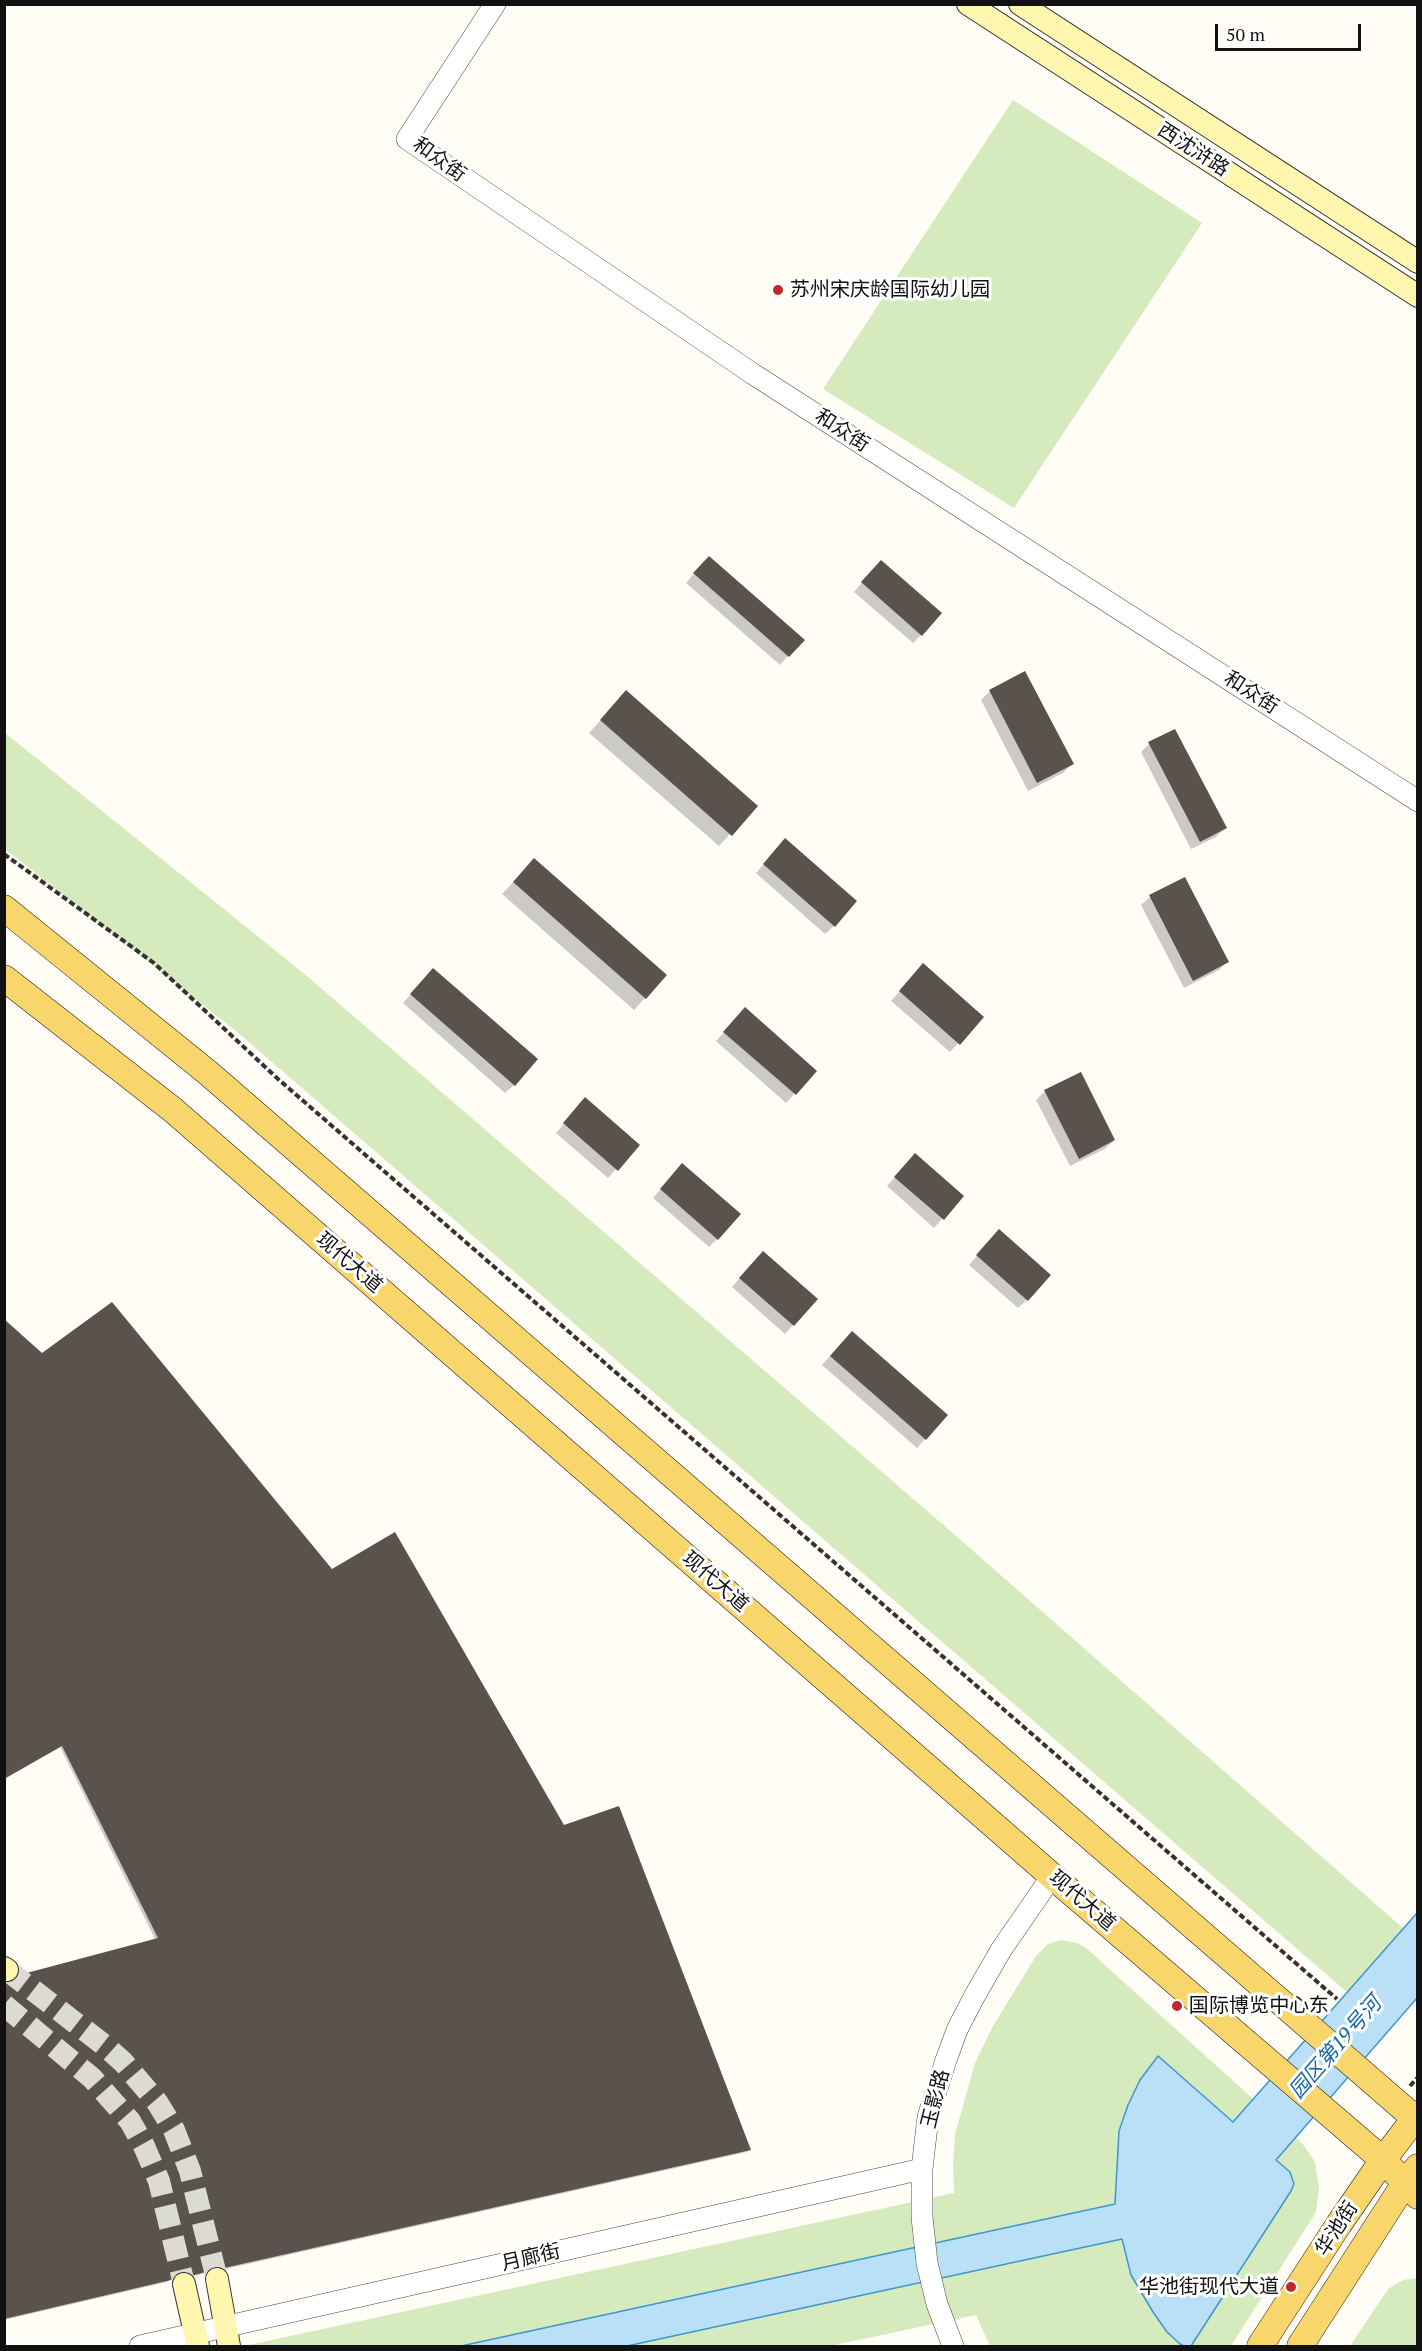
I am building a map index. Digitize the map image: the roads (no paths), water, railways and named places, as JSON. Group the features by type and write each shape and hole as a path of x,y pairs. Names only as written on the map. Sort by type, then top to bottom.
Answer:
{"main road":[{"name":"西沈浒路","path":"968,4 1418,296"},
{"name":"西沈浒路","path":"1020,4 1418,262"},
{"path":"4,908 207,1072 1416,2118"},
{"name":"现代大道","path":"4,978 173,1110 1052,1876 1383,2160 1413,2182"},
{"name":"华池街","path":"1260,2346 1383,2160 1416,2118"},
{"name":"华池街","path":"1300,2346 1413,2182"},
{"path":"217,2279 227,2337"},
{"path":"184,2284 196,2340"}],"street":[{"name":"和众街","path":"495,4 406,138 753,374 1418,801"},
{"name":"玉影路","path":"953,2346 937,2304 927,2263 922,2217 922,2169 928,2117 935,2089 957,2030 1001,1950 1052,1876"},
{"name":"月廊街","path":"140,2346 227,2337 922,2169"}],"water":[{"name":"园区第19号河","path":"1417,1913 1417,1998 1276,2160 1290,2172 1294,2184 1291,2191 1191,2346 1180,2344 1167,2332 1153,2312 1131,2275 1122,2239 627,2346 461,2346 1115,2204 1119,2131 1140,2080 1158,2056 1233,2122"}],"tunnel":[{"path":"7,1970 104,2045 123,2062 157,2102 174,2130 190,2171 217,2279"},
{"path":"4,2005 92,2078 130,2121 159,2181 184,2284"}],"place":[{"name":"苏州宋庆龄国际幼儿园","path":"778,290"},
{"name":"国际博览中心东","path":"1177,2006"},
{"name":"华池街现代大道","path":"1291,2287"}]}
